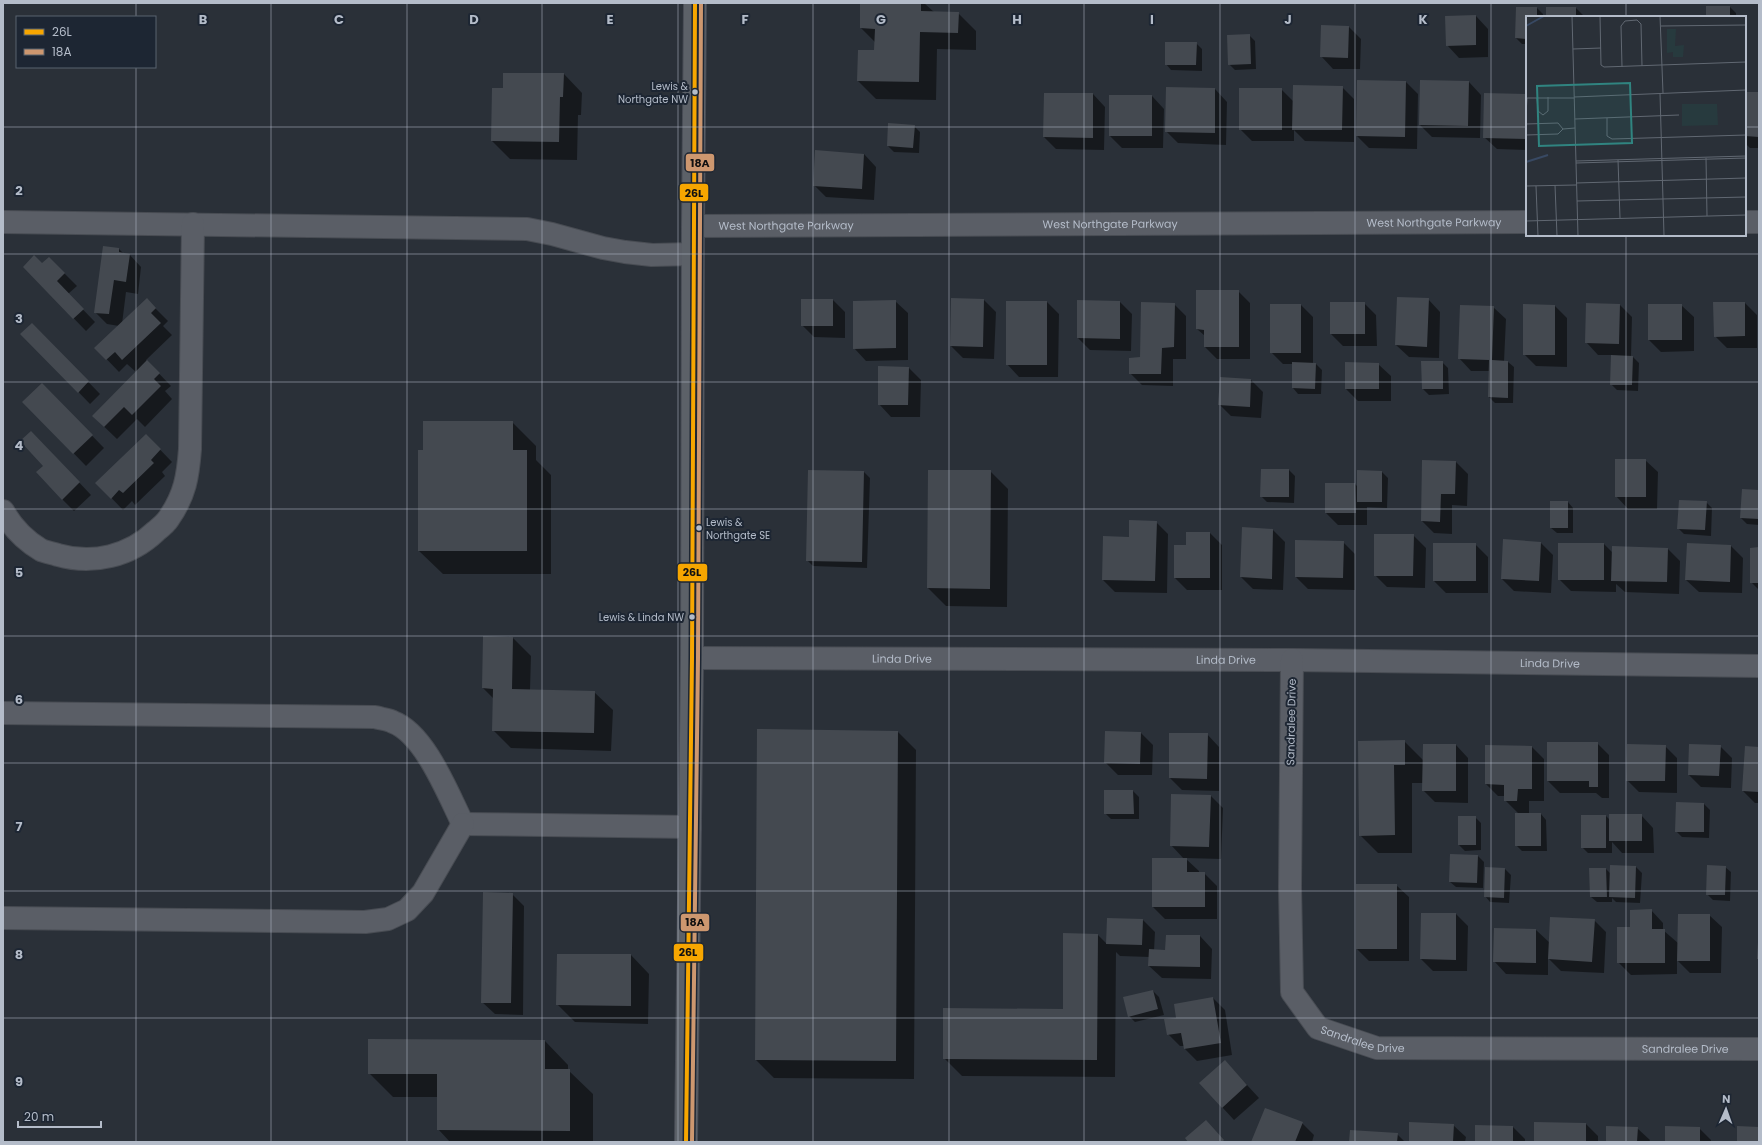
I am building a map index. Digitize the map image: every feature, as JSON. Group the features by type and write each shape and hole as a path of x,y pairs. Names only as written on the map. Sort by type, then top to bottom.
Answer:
{"main road":[{"path":"686,1142 692,658 695,3"}],"street":[{"path":"3,222 526,229 625,252 652,255 693,254"},
{"name":"West Northgate Parkway","path":"693,226 1526,222"},
{"path":"1746,222 1759,222"},
{"path":"3,511 8,520 24,538 42,550 65,557 87,559 112,557 132,549 152,535 169,519 180,498 188,477 190,449 193,224"},
{"name":"Linda Drive","path":"692,658 1292,660 1759,666"},
{"name":"Sandralee Drive","path":"1292,660 1290,887 1292,992 1318,1028 1376,1048 1759,1049"},
{"path":"3,713 375,717 394,722 410,732 423,747 463,824"},
{"path":"463,824 690,827"},
{"path":"3,918 365,922 388,919 406,910 423,893 463,824"}],"building":[{"path":"860,3 921,3 921,11 959,12 958,33 920,32 919,82 857,81 858,50 874,50 875,29 860,28"},
{"path":"1706,6 1730,6 1730,16 1706,16"},
{"path":"1516,7 1537,7 1537,16 1526,16 1526,39 1515,38"},
{"path":"1546,7 1576,7 1576,16 1546,16"},
{"path":"1476,15 1476,45 1446,46 1445,16"},
{"path":"1321,25 1349,26 1348,58 1320,57"},
{"path":"1250,34 1251,64 1228,65 1227,35"},
{"path":"1165,42 1197,42 1196,65 1165,65"},
{"path":"503,73 564,73 563,97 560,97 559,142 491,141 492,88 503,88"},
{"path":"1357,80 1406,81 1405,137 1356,136"},
{"path":"1420,80 1469,81 1468,126 1419,125"},
{"path":"1293,85 1343,86 1342,130 1292,130"},
{"path":"1166,87 1215,88 1215,133 1165,132"},
{"path":"1239,88 1282,88 1282,130 1239,130"},
{"path":"1746,92 1759,92 1759,137 1746,136"},
{"path":"1044,93 1093,93 1093,138 1043,137"},
{"path":"1484,93 1526,94 1526,139 1483,138"},
{"path":"1109,95 1152,95 1152,136 1109,136"},
{"path":"888,123 915,125 913,148 887,146"},
{"path":"815,150 864,154 862,189 813,186"},
{"path":"103,246 119,248 119,252 130,254 126,282 114,280 109,314 94,313"},
{"path":"34,255 42,263 49,257 65,273 57,281 84,309 73,319 23,267"},
{"path":"1196,290 1239,290 1239,347 1204,347 1204,330 1196,329"},
{"path":"1397,297 1429,298 1427,347 1395,345"},
{"path":"147,298 156,308 151,313 161,323 122,360 115,352 106,360 94,348"},
{"path":"951,298 984,299 983,347 950,346"},
{"path":"801,299 833,299 833,326 801,326"},
{"path":"896,300 896,348 853,349 853,301"},
{"path":"1077,300 1120,301 1120,339 1077,338"},
{"path":"1006,301 1047,301 1047,365 1006,365"},
{"path":"1141,302 1175,303 1174,347 1162,348 1161,374 1129,374 1129,358 1140,357"},
{"path":"1330,302 1365,302 1365,334 1330,334"},
{"path":"1713,302 1745,302 1745,336 1714,337"},
{"path":"1586,303 1620,304 1619,344 1585,343"},
{"path":"1270,304 1301,304 1301,353 1270,353"},
{"path":"1523,304 1555,305 1555,355 1523,355"},
{"path":"1648,304 1682,304 1682,340 1648,340"},
{"path":"1460,305 1494,306 1492,360 1508,361 1508,398 1488,397 1489,360 1458,359"},
{"path":"32,323 89,381 78,393 20,334"},
{"path":"1611,355 1633,356 1632,385 1610,385"},
{"path":"147,360 160,373 154,379 161,386 132,415 124,407 104,427 92,416"},
{"path":"1421,361 1443,361 1443,389 1422,389"},
{"path":"1292,362 1316,363 1315,389 1292,388"},
{"path":"1345,362 1379,363 1379,389 1345,389"},
{"path":"878,366 909,367 908,405 878,405"},
{"path":"1220,377 1251,379 1250,407 1218,405"},
{"path":"42,383 93,435 73,454 22,402"},
{"path":"423,421 513,421 513,450 527,450 527,551 418,551 418,450 423,450"},
{"path":"31,431 80,482 62,500 36,472 43,466 20,441"},
{"path":"146,434 161,449 151,460 154,463 123,493 119,490 111,499 95,483"},
{"path":"1615,459 1646,459 1646,497 1615,497"},
{"path":"1422,460 1456,461 1455,494 1441,494 1440,522 1421,521"},
{"path":"1261,469 1289,469 1289,497 1260,497"},
{"path":"808,470 864,471 862,562 806,561"},
{"path":"928,470 991,470 990,589 927,588"},
{"path":"1357,470 1382,471 1382,502 1357,502"},
{"path":"1325,483 1355,483 1356,513 1325,513"},
{"path":"1742,489 1759,490 1759,519 1740,518"},
{"path":"1679,500 1707,501 1705,530 1677,529"},
{"path":"1550,501 1568,501 1568,528 1550,528"},
{"path":"1129,520 1157,521 1155,581 1102,580 1103,536 1129,537"},
{"path":"1242,527 1273,529 1272,579 1240,577"},
{"path":"1186,532 1210,532 1210,578 1174,578 1174,545 1186,545"},
{"path":"1374,534 1414,534 1413,576 1374,576"},
{"path":"1503,539 1541,542 1539,581 1501,579"},
{"path":"1295,540 1344,541 1343,578 1295,577"},
{"path":"1433,543 1476,543 1476,581 1433,581"},
{"path":"1558,543 1604,543 1604,580 1558,580"},
{"path":"1687,543 1731,545 1730,582 1685,580"},
{"path":"1612,546 1668,548 1667,582 1611,581"},
{"path":"1759,547 1759,583 1750,583 1750,548"},
{"path":"483,636 513,637 512,689 595,691 594,733 492,731 493,689 482,688"},
{"path":"757,729 898,731 896,1061 755,1060"},
{"path":"1105,731 1141,732 1140,764 1104,763"},
{"path":"1169,733 1208,733 1207,779 1169,778"},
{"path":"1405,740 1405,765 1394,765 1395,835 1359,836 1358,741"},
{"path":"1547,742 1598,742 1598,787 1589,787 1589,781 1547,781"},
{"path":"1423,744 1456,744 1456,791 1422,791"},
{"path":"1627,744 1666,745 1665,781 1626,781"},
{"path":"1689,744 1721,745 1719,776 1688,775"},
{"path":"1485,745 1532,746 1532,789 1518,789 1517,801 1504,801 1504,785 1485,784"},
{"path":"1745,746 1759,747 1759,792 1742,791"},
{"path":"1104,790 1133,790 1134,814 1104,814"},
{"path":"1171,794 1211,795 1209,847 1170,846"},
{"path":"1676,802 1704,803 1704,832 1675,832"},
{"path":"1515,813 1541,813 1541,846 1515,846"},
{"path":"1609,814 1642,814 1642,841 1609,841"},
{"path":"1581,815 1606,815 1606,848 1581,848"},
{"path":"1458,816 1476,816 1476,845 1458,845"},
{"path":"1450,854 1478,855 1477,883 1449,882"},
{"path":"1152,858 1187,858 1187,872 1205,872 1205,907 1152,907"},
{"path":"1610,865 1636,866 1635,898 1609,897"},
{"path":"1707,865 1726,866 1725,895 1706,895"},
{"path":"1485,867 1505,868 1504,898 1484,897"},
{"path":"1589,868 1606,868 1607,897 1590,897"},
{"path":"1356,884 1397,884 1397,949 1356,949"},
{"path":"483,892 513,893 511,1003 481,1003"},
{"path":"1652,909 1652,929 1665,929 1665,963 1617,963 1617,927 1630,927 1630,910"},
{"path":"1421,913 1456,913 1456,960 1420,959"},
{"path":"1678,914 1710,914 1710,961 1677,961"},
{"path":"1550,917 1595,919 1592,962 1548,959"},
{"path":"1107,918 1143,919 1142,945 1106,944"},
{"path":"1494,928 1536,929 1536,963 1493,962"},
{"path":"1063,933 1098,934 1097,1060 943,1059 943,1008 1063,1009"},
{"path":"1166,935 1200,935 1200,967 1148,966 1149,949 1165,950"},
{"path":"1758,942 1759,959 1757,959"},
{"path":"557,954 631,954 631,1006 556,1005"},
{"path":"1153,990 1158,1009 1128,1017 1123,997"},
{"path":"1213,997 1221,1043 1184,1049 1181,1033 1167,1035 1164,1019 1176,1018 1174,1004"},
{"path":"368,1039 545,1040 545,1069 570,1069 570,1131 437,1130 437,1074 368,1074"},
{"path":"1225,1060 1247,1085 1222,1108 1199,1083"},
{"path":"1265,1108 1303,1122 1295,1142 1251,1142"},
{"path":"1206,1120 1224,1140 1222,1142 1188,1142 1185,1138"},
{"path":"1409,1122 1454,1124 1453,1142 1409,1142"},
{"path":"1534,1122 1586,1123 1586,1142 1534,1142"},
{"path":"1475,1125 1513,1126 1513,1142 1475,1142"},
{"path":"1606,1126 1638,1127 1637,1142 1606,1142"},
{"path":"1665,1126 1700,1127 1700,1142 1665,1142"},
{"path":"1737,1126 1759,1127 1759,1142 1737,1142"},
{"path":"1350,1130 1398,1133 1397,1142 1349,1142"}],"transit line":[{"name":"26L","path":"686,1142 692,658 695,3"},
{"name":"18A","path":"692,1142 698,658 701,3"}],"place":[{"name":"Lewis & Northgate NW","path":"695,92"},
{"name":"Lewis & Northgate SE","path":"699,528"},
{"name":"Lewis & Linda NW","path":"692,617"}]}
